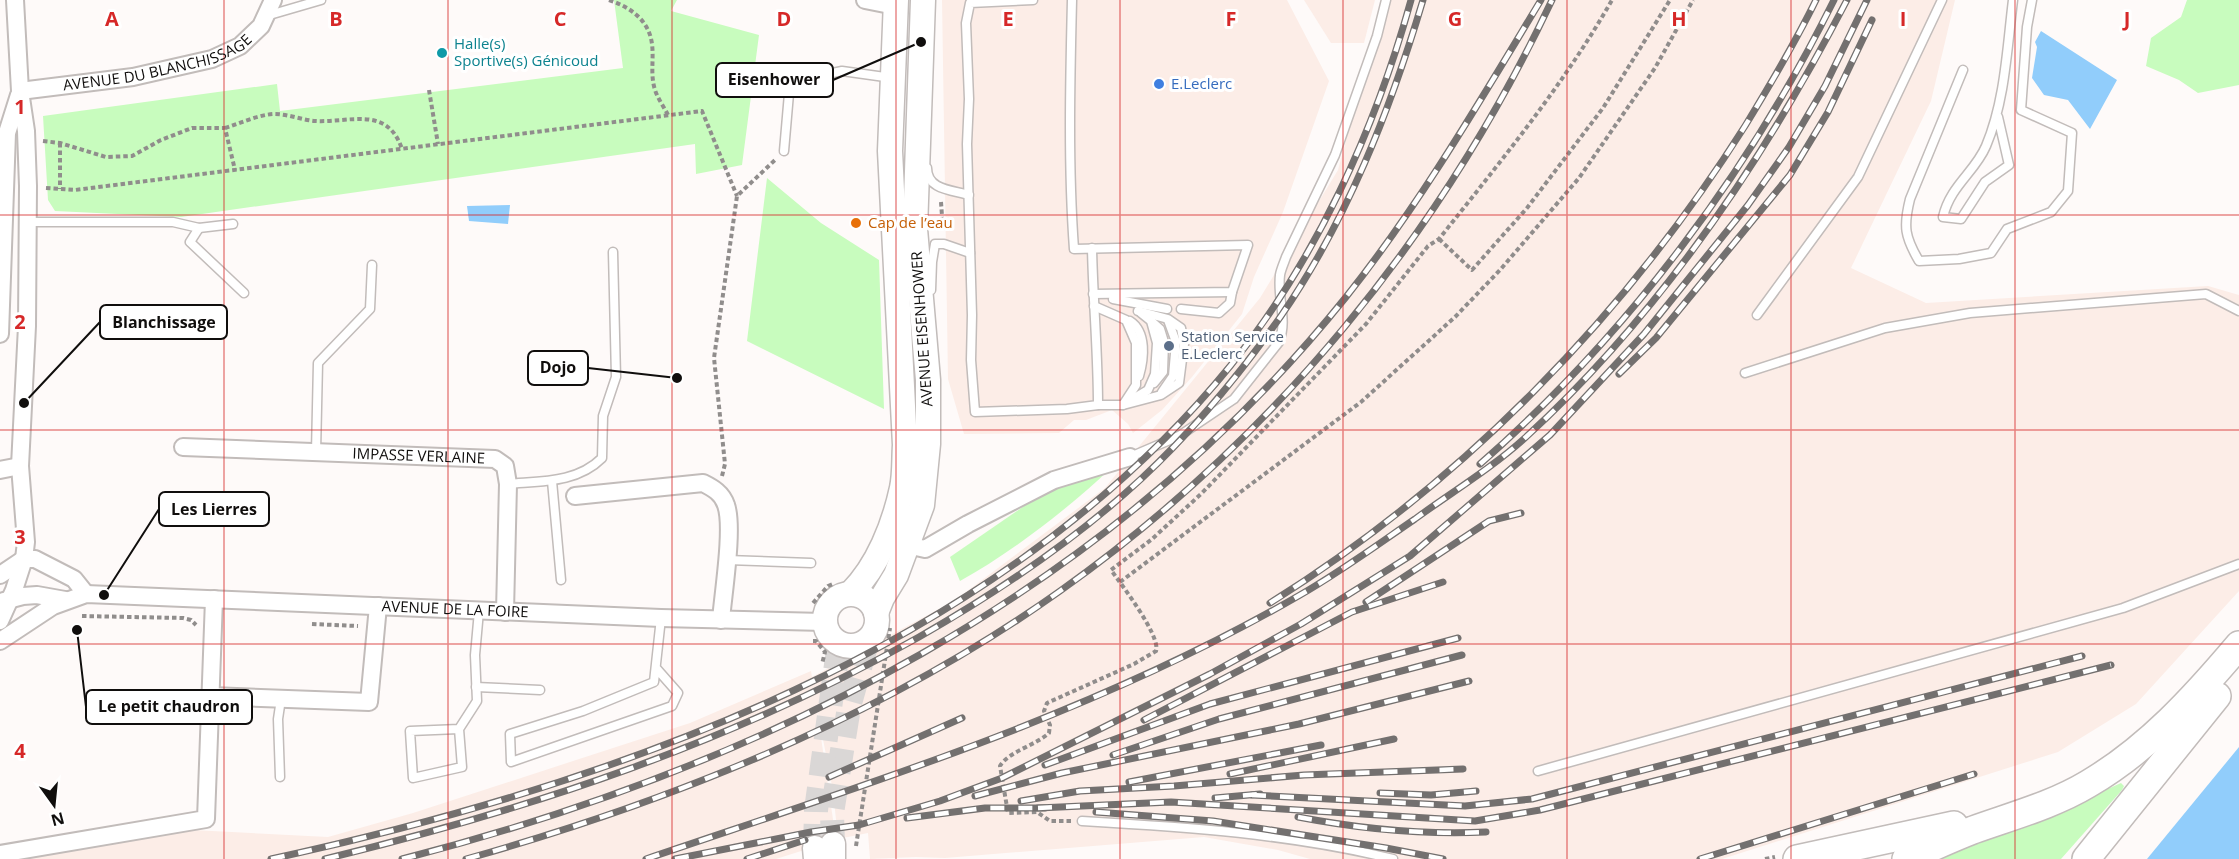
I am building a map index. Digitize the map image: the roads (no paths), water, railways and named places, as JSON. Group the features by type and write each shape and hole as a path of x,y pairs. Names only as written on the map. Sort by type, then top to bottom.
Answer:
{"main road":[{"name":"AVENUE EISENHOWER","path":"883,619 882,598 896,575 922,505 927,444 928,380 915,229 923,0"},
{"name":"AVENUE EISENHOWER","path":"843,588 863,581 878,557 903,486 904,445 890,152 896,3"},
{"path":"843,588 862,596 871,603 883,619 877,622 874,632 868,639 859,645 849,646 839,643 826,630 824,622 831,601 841,595 843,588"},
{"path":"1906,859 1970,831 2058,799 2087,785 2128,757 2183,708 2239,645"},
{"path":"2086,859 2239,670"},
{"path":"2077,859 2125,809"},
{"path":"1787,858 2023,812"}],"street":[{"path":"0,621 4,601 14,590 24,559 26,542 20,466 27,326 26,131 20,92 15,0"},
{"name":"AVENUE DU BLANCHISSAGE","path":"20,92 133,77 212,58 240,46 261,26 273,0"},
{"path":"865,0 896,3"},
{"path":"0,334 2,220 7,133 20,92"},
{"name":"IMPASSE VERLAINE","path":"183,447 495,459 505,466 508,484 505,612"},
{"path":"907,546 925,549 1054,480 1130,457"},
{"path":"0,470 20,466"},
{"path":"575,496 703,483 718,491 726,503 729,520 721,620"},
{"path":"0,575 24,559 35,559 74,579 86,594"},
{"name":"AVENUE DE LA FOIRE","path":"0,641 53,606 72,605 86,594 661,618 824,622"},
{"name":"AVENUE DE LA FOIRE","path":"4,601 37,595 72,605"},
{"path":"0,854 206,819 214,599"},
{"path":"212,696 369,702 378,606"}],"lane":[{"path":"266,16 321,0"},
{"path":"1033,0 970,3 966,23 969,99 967,144 972,315 971,360 975,411 1123,405 1161,395 1173,376 1176,342 1168,319 1138,311 1151,321 1157,343 1155,374 1148,390 1123,405"},
{"path":"1072,0 1069,97 1070,191 1074,249 1248,245 1230,303 1219,313 1181,309"},
{"path":"1130,457 1179,436 1234,399 1278,342 1283,332 1281,273 1286,257 1335,156 1377,36 1386,0"},
{"path":"1757,315 1858,177 1942,0"},
{"path":"1998,117 2009,165 1985,182 1961,219 1943,217 1946,203 1985,150 1998,117 2013,0"},
{"path":"1963,70 1910,199 1904,222 1908,243 1919,261 1959,260 1991,253 2007,229 2051,212 2068,191 2072,133 2020,110 2027,27 2032,0"},
{"path":"784,151 790,82 842,71 893,79"},
{"path":"919,84 926,101 927,176 935,186 969,195"},
{"path":"890,152 899,179 903,212 915,229 935,244 944,244 970,253"},
{"path":"27,222 173,222 199,228 233,224"},
{"path":"199,228 190,242 244,293"},
{"path":"928,380 932,262 935,244"},
{"path":"1092,248 1098,405"},
{"path":"508,484 552,481 590,470 602,458 603,416 616,377 613,252"},
{"path":"316,452 318,363 370,309 372,266"},
{"path":"1093,294 1232,292"},
{"path":"1744,373 1885,328 1970,313 2206,294 2239,311"},
{"path":"1113,299 1167,309"},
{"path":"1094,306 1135,325 1142,338 1142,365 1136,385 1123,405"},
{"path":"552,481 561,580"},
{"path":"726,560 811,563"},
{"path":"1538,771 2123,608 2239,564"},
{"path":"459,729 410,731 413,778 462,767 459,729 477,701 476,655 479,611"},
{"path":"656,668 678,693 672,706 511,762 510,734 583,711 654,682 661,618"},
{"path":"476,687 540,690"},
{"path":"280,777 278,719 281,699"},
{"path":"1082,821 1207,828 1363,851 1393,859"}],"water":[{"path":"2041,31 2117,80 2090,129 2068,100 2044,95 2032,78 2037,47 2035,42"},
{"path":"510,205 508,224 469,221 467,206"},
{"path":"2239,747 2239,859 2147,859"}],"tunnel":[{"path":"833,844 832,813 849,707 868,639"},
{"path":"815,848 816,810 839,643"}],"railway":[{"path":"271,859 402,828 535,790 666,744 795,690 917,626 1033,551 1138,464 1231,365 1262,325 1316,238 1361,145 1380,97 1411,0"},
{"path":"325,859 480,818 555,794 630,769 776,709 848,675 949,620 1035,564 1090,523 1161,460 1216,401 1281,316 1305,279 1364,164 1396,83 1423,0"},
{"path":"402,859 537,820 669,774 797,718 921,654 1039,580 1149,497 1252,402 1346,297 1424,189 1541,0"},
{"path":"466,859 544,836 699,782 849,715 922,677 992,636 1060,591 1138,532 1211,468 1280,400 1344,327 1404,251 1458,171 1508,87 1552,0"},
{"path":"1270,603 1341,556 1408,505 1473,450 1534,391 1592,329 1647,264 1698,196 1745,126 1816,0"},
{"path":"1480,464 1585,362 1680,249 1763,128 1834,0"},
{"path":"646,859 980,743 1143,676 1222,637 1315,586 1486,469 1526,437 1575,389 1665,287 1706,232 1781,118 1847,0"},
{"path":"675,859 811,832 859,825 940,801 1002,778 1210,674 1301,624 1410,556 1550,435 1644,334 1748,205 1789,147 1825,86 1867,0"},
{"path":"1619,374 1656,338 1790,175 1828,112 1872,20"},
{"path":"1366,602 1489,521 1521,513"},
{"path":"1144,720 1352,612 1443,582"},
{"path":"1045,765 1210,704 1458,638"},
{"path":"1113,755 1219,719 1462,655"},
{"path":"1252,795 1465,806 1532,799 2082,656"},
{"path":"1038,808 1171,802 1475,821 1540,810 2111,665"},
{"path":"975,796 1062,773 1299,724 1469,681"},
{"path":"829,777 962,718"},
{"path":"1230,774 1394,739"},
{"path":"1129,782 1321,745"},
{"path":"1021,801 1080,791 1304,775 1463,769"},
{"path":"1700,859 1974,774"},
{"path":"1380,793 1431,795 1476,791"},
{"path":"1215,798 1260,794"},
{"path":"907,818 985,808 1045,808"},
{"path":"1096,812 1213,821 1443,859"},
{"path":"1298,817 1392,830 1439,833 1486,832"},
{"path":"747,859 805,840"}],"place":[{"name":"Eisenhower","path":"921,42"},
{"name":"Halle(s) Sportive(s) Génicoud","path":"442,53"},
{"name":"E.Leclerc","path":"1159,84"},
{"name":"Cap de l’eau","path":"856,223"},
{"name":"Station Service E.Leclerc","path":"1169,346"},
{"name":"Dojo","path":"677,378"},
{"name":"Blanchissage","path":"24,403"},
{"name":"Les Lierres","path":"104,595"},
{"name":"Le petit chaudron","path":"77,630"}]}
